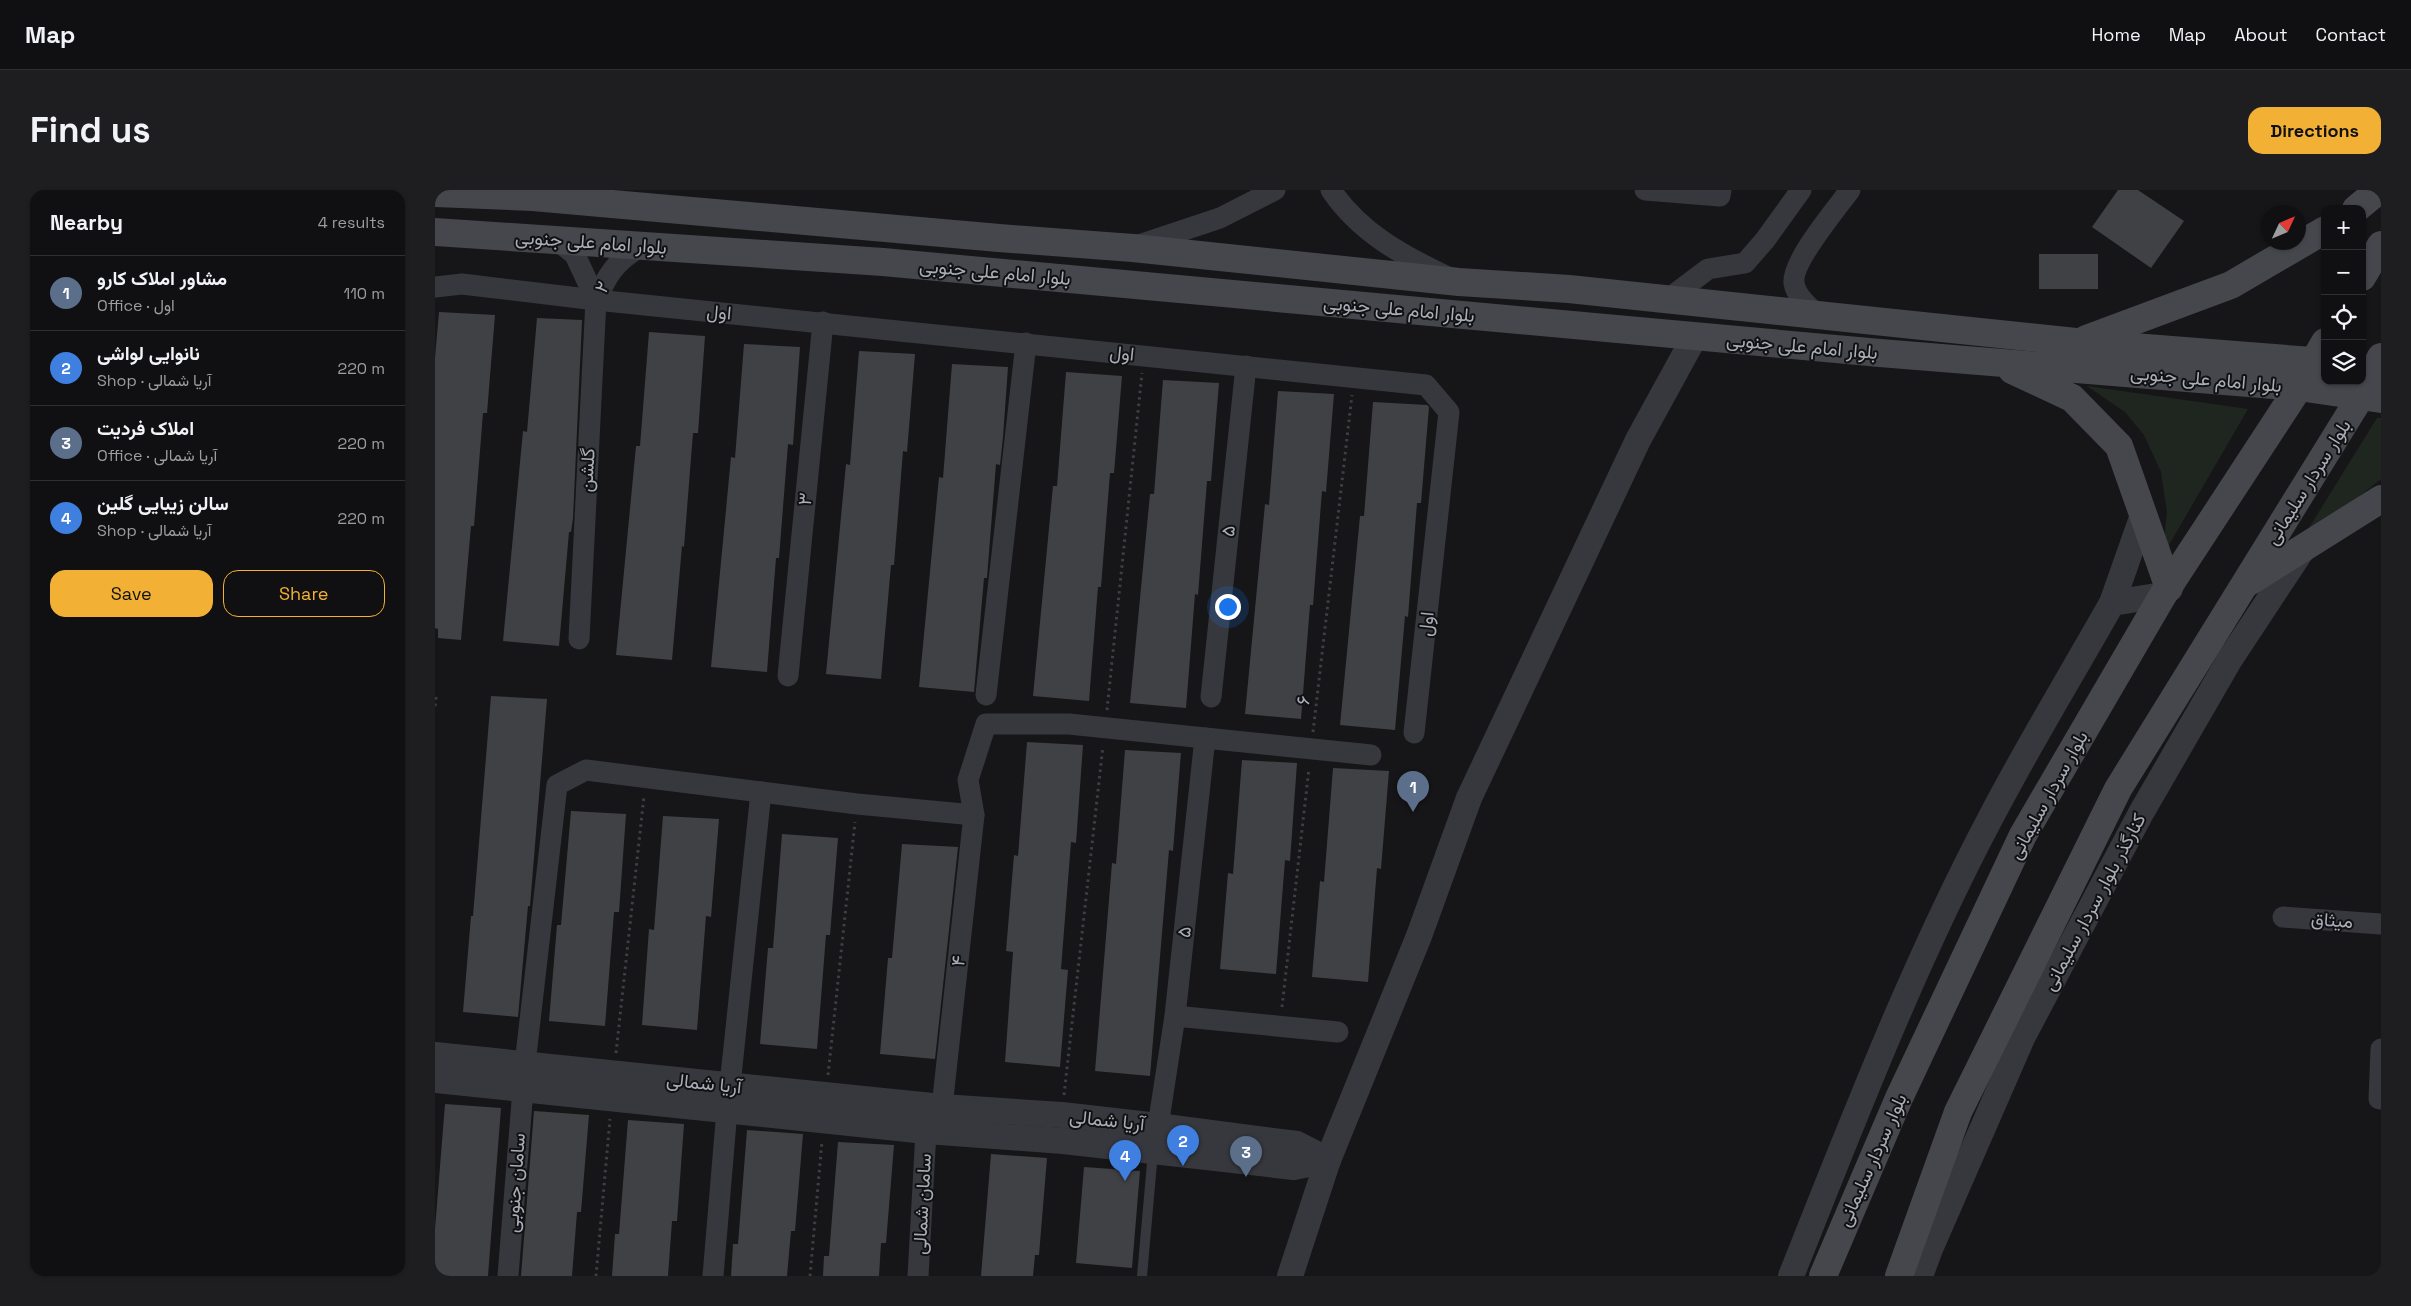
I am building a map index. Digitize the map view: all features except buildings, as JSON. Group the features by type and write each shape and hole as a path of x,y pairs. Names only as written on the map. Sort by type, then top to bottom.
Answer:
{"main road":[{"path":"2361,205 2379,190"},
{"name":"بلوار امام علی جنوبی","path":"435,193 533,197 1133,248 1467,283 1569,289 2079,342 2321,355"},
{"name":"بلوار امام علی جنوبی","path":"435,232 883,262 1695,336 2299,387 2371,398"},
{"path":"2079,342 2231,285 2321,232"},
{"path":"2366,270 2381,245"},
{"path":"1467,283 1471,315"},
{"name":"بلوار سردار سلیمانی","path":"1823,1276 1899,1098 2023,835 2166,591 2321,355"},
{"path":"1995,362 2072,398 2119,446 2143,515 2166,591"},
{"name":"بلوار سردار سلیمانی","path":"1899,1276 1958,1112 2118,790 2238,592 2371,398 2375,362"},
{"path":"2238,592 2304,547 2381,499"}],"street":[{"path":"1133,248 1219,218 1275,190"},
{"path":"1331,190 1339,203 1371,234 1407,258 1467,283"},
{"path":"1645,190 1720,196 1721,190"},
{"path":"1667,300 1708,269 1745,263 1765,240 1801,190"},
{"path":"1817,314 1802,300 1794,282 1799,262 1850,190"},
{"name":"۲","path":"557,240 575,255 596,300"},
{"name":"۲","path":"596,300 609,272 621,258 640,247"},
{"name":"اول","path":"435,287 461,284 596,300 1426,385 1449,412 1414,733"},
{"name":"گلشن","path":"579,639 596,300"},
{"name":"۳","path":"788,676 823,322"},
{"path":"1290,1276 1329,1160 1419,936 1469,798 1638,440 1695,336"},
{"path":"987,695 1025,343"},
{"name":"۵","path":"1211,697 1245,366"},
{"path":"1791,1276 1867,1084 1942,916 1991,816 2112,604 2143,515"},
{"name":"کنارگذر بلوار سردار سلیمانی","path":"1920,1276 2023,1038 2110,871 2141,813 2230,659 2304,547"},
{"path":"2112,604 2166,591"},
{"path":"2230,659 2238,592"},
{"name":"۴","path":"942,1107 974,815 968,780 986,724 1069,724 1205,738"},
{"path":"1205,738 1371,755"},
{"name":"۵","path":"1156,1138 1175,1016 1205,738"},
{"name":"سامان جنوبی","path":"508,1276 524,1076 557,785 586,770 646,778"},
{"path":"646,778 857,804 974,815"},
{"path":"713,1276 729,1098 761,792"},
{"path":"1991,816 2023,835"},
{"path":"2084,858 2110,871"},
{"name":"میثاق","path":"2283,917 2381,924"},
{"path":"1175,1016 1338,1032"},
{"path":"2379,1099 2381,1049"},
{"name":"آریا شمالی","path":"435,1055 524,1076 729,1098 823,1120 926,1131 1063,1141 1156,1138 1297,1144 1329,1160"},
{"name":"آریا شمالی","path":"435,1080 524,1076"},
{"path":"1867,1084 1899,1098"},
{"name":"آریا شمالی","path":"729,1098 826,1094 942,1107 1062,1115 1156,1138"},
{"path":"1958,1112 1984,1125"},
{"name":"سامان شمالی","path":"918,1276 926,1131"}],"lane":[{"path":"1142,1276 1156,1138"}],"path":[{"name":"۶","path":"1279,1026 1354,377"},
{"path":"435,706 436,697"},
{"path":"596,1276 613,1086 646,778"},
{"path":"826,1094 857,804"},
{"path":"810,1276 823,1120"}],"shaded area":[{"path":"2087,386 2248,409 2162,557 2167,512 2161,472 2144,435 2125,412"},
{"path":"2377,418 2381,418 2381,479 2299,544"}],"place":[{"name":"مشاور املاک کارو","path":"1413,812"},
{"name":"نانوایی لواشی","path":"1183,1166"},
{"name":"املاک فردیت","path":"1246,1177"},
{"name":"سالن زیبایی گلین","path":"1125,1181"}]}
